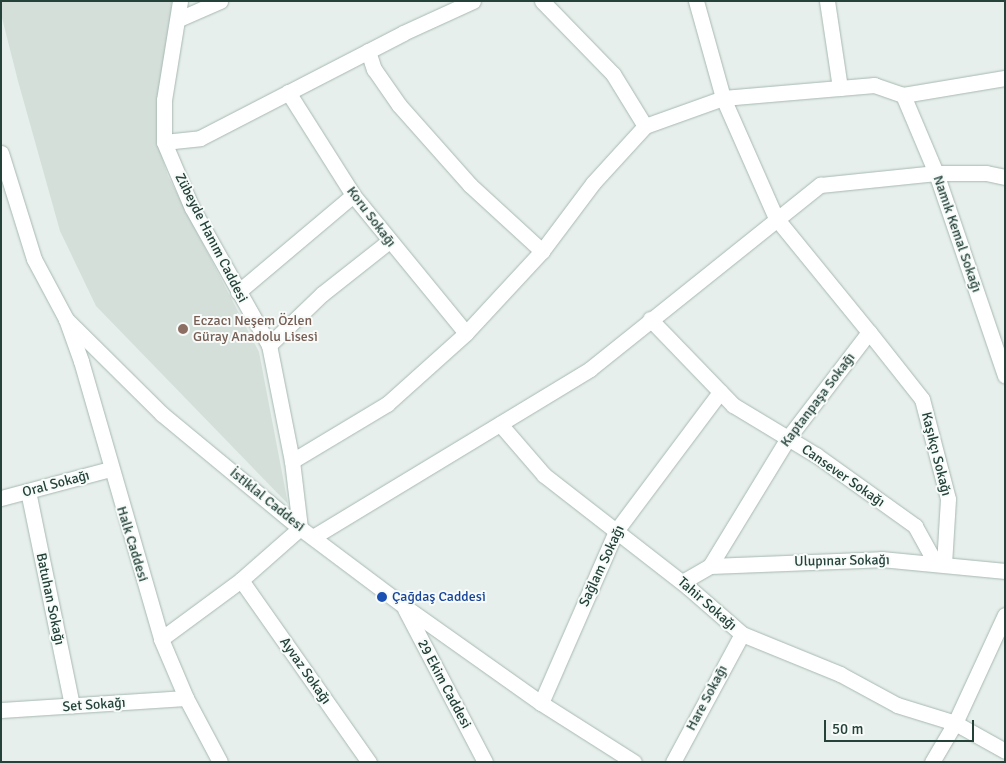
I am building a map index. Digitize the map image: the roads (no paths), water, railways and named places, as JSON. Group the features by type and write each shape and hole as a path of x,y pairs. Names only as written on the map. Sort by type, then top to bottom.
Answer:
{"street":[{"name":"Zübeyde Hanım Caddesi","path":"180,1 179,19 164,100 164,142 192,208 269,345 292,461 300,528"},
{"path":"179,19 220,1"},
{"path":"164,142 200,138 368,51 473,1"},
{"path":"542,1 613,74 645,126"},
{"path":"696,1 723,98 776,218 869,332"},
{"path":"827,1 840,88"},
{"path":"368,51 374,69 398,104 470,185 542,251"},
{"path":"292,461 388,404 466,333 542,251 593,183 645,126 723,98 874,85 903,94 1005,78"},
{"name":"Koru Sokağı","path":"288,92 353,195 466,333"},
{"name":"Namık Kemal Sokağı","path":"903,94 936,173 1005,376"},
{"name":"İstiklal Caddesi","path":"1,152 34,259 66,319 162,414 300,528 404,606 541,703 634,762"},
{"path":"313,537 590,369 776,218 820,185 936,173 986,172 1005,177"},
{"path":"238,292 353,195"},
{"path":"269,345 322,294 389,241"},
{"name":"Halk Caddesi","path":"66,319 82,361 110,470 161,639 186,698 220,762"},
{"name":"Cansever Sokağı","path":"650,319 733,406 788,438 915,526 940,564"},
{"name":"Kaptanpaşa Sokağı","path":"682,582 710,566 788,438 869,332"},
{"name":"Kaşıkçı Sokağı","path":"869,332 922,399 948,499 940,564"},
{"name":"Sağlam Sokağı","path":"541,703 616,531 720,392"},
{"name":"Tahir Sokağı","path":"500,424 544,474 682,582 742,634 840,674 897,705 955,723 1005,751"},
{"name":"Oral Sokağı","path":"1,498 110,470"},
{"name":"Batuhan Sokağı","path":"28,491 72,706"},
{"path":"161,639 241,580 300,528"},
{"name":"Ulupınar Sokağı","path":"710,566 881,558 1005,571"},
{"name":"Ayvaz Sokağı","path":"241,580 368,762"},
{"name":"29 Ekim Caddesi","path":"404,606 485,762"},
{"path":"932,762 955,723 1005,616"},
{"name":"Hare Sokağı","path":"673,762 742,634"},
{"name":"Set Sokağı","path":"1,710 186,698"}],"place":[{"name":"Eczacı Neşem Özlen Güray Anadolu Lisesi","path":"183,329"},
{"name":"Çağdaş Caddesi","path":"382,597"}]}
